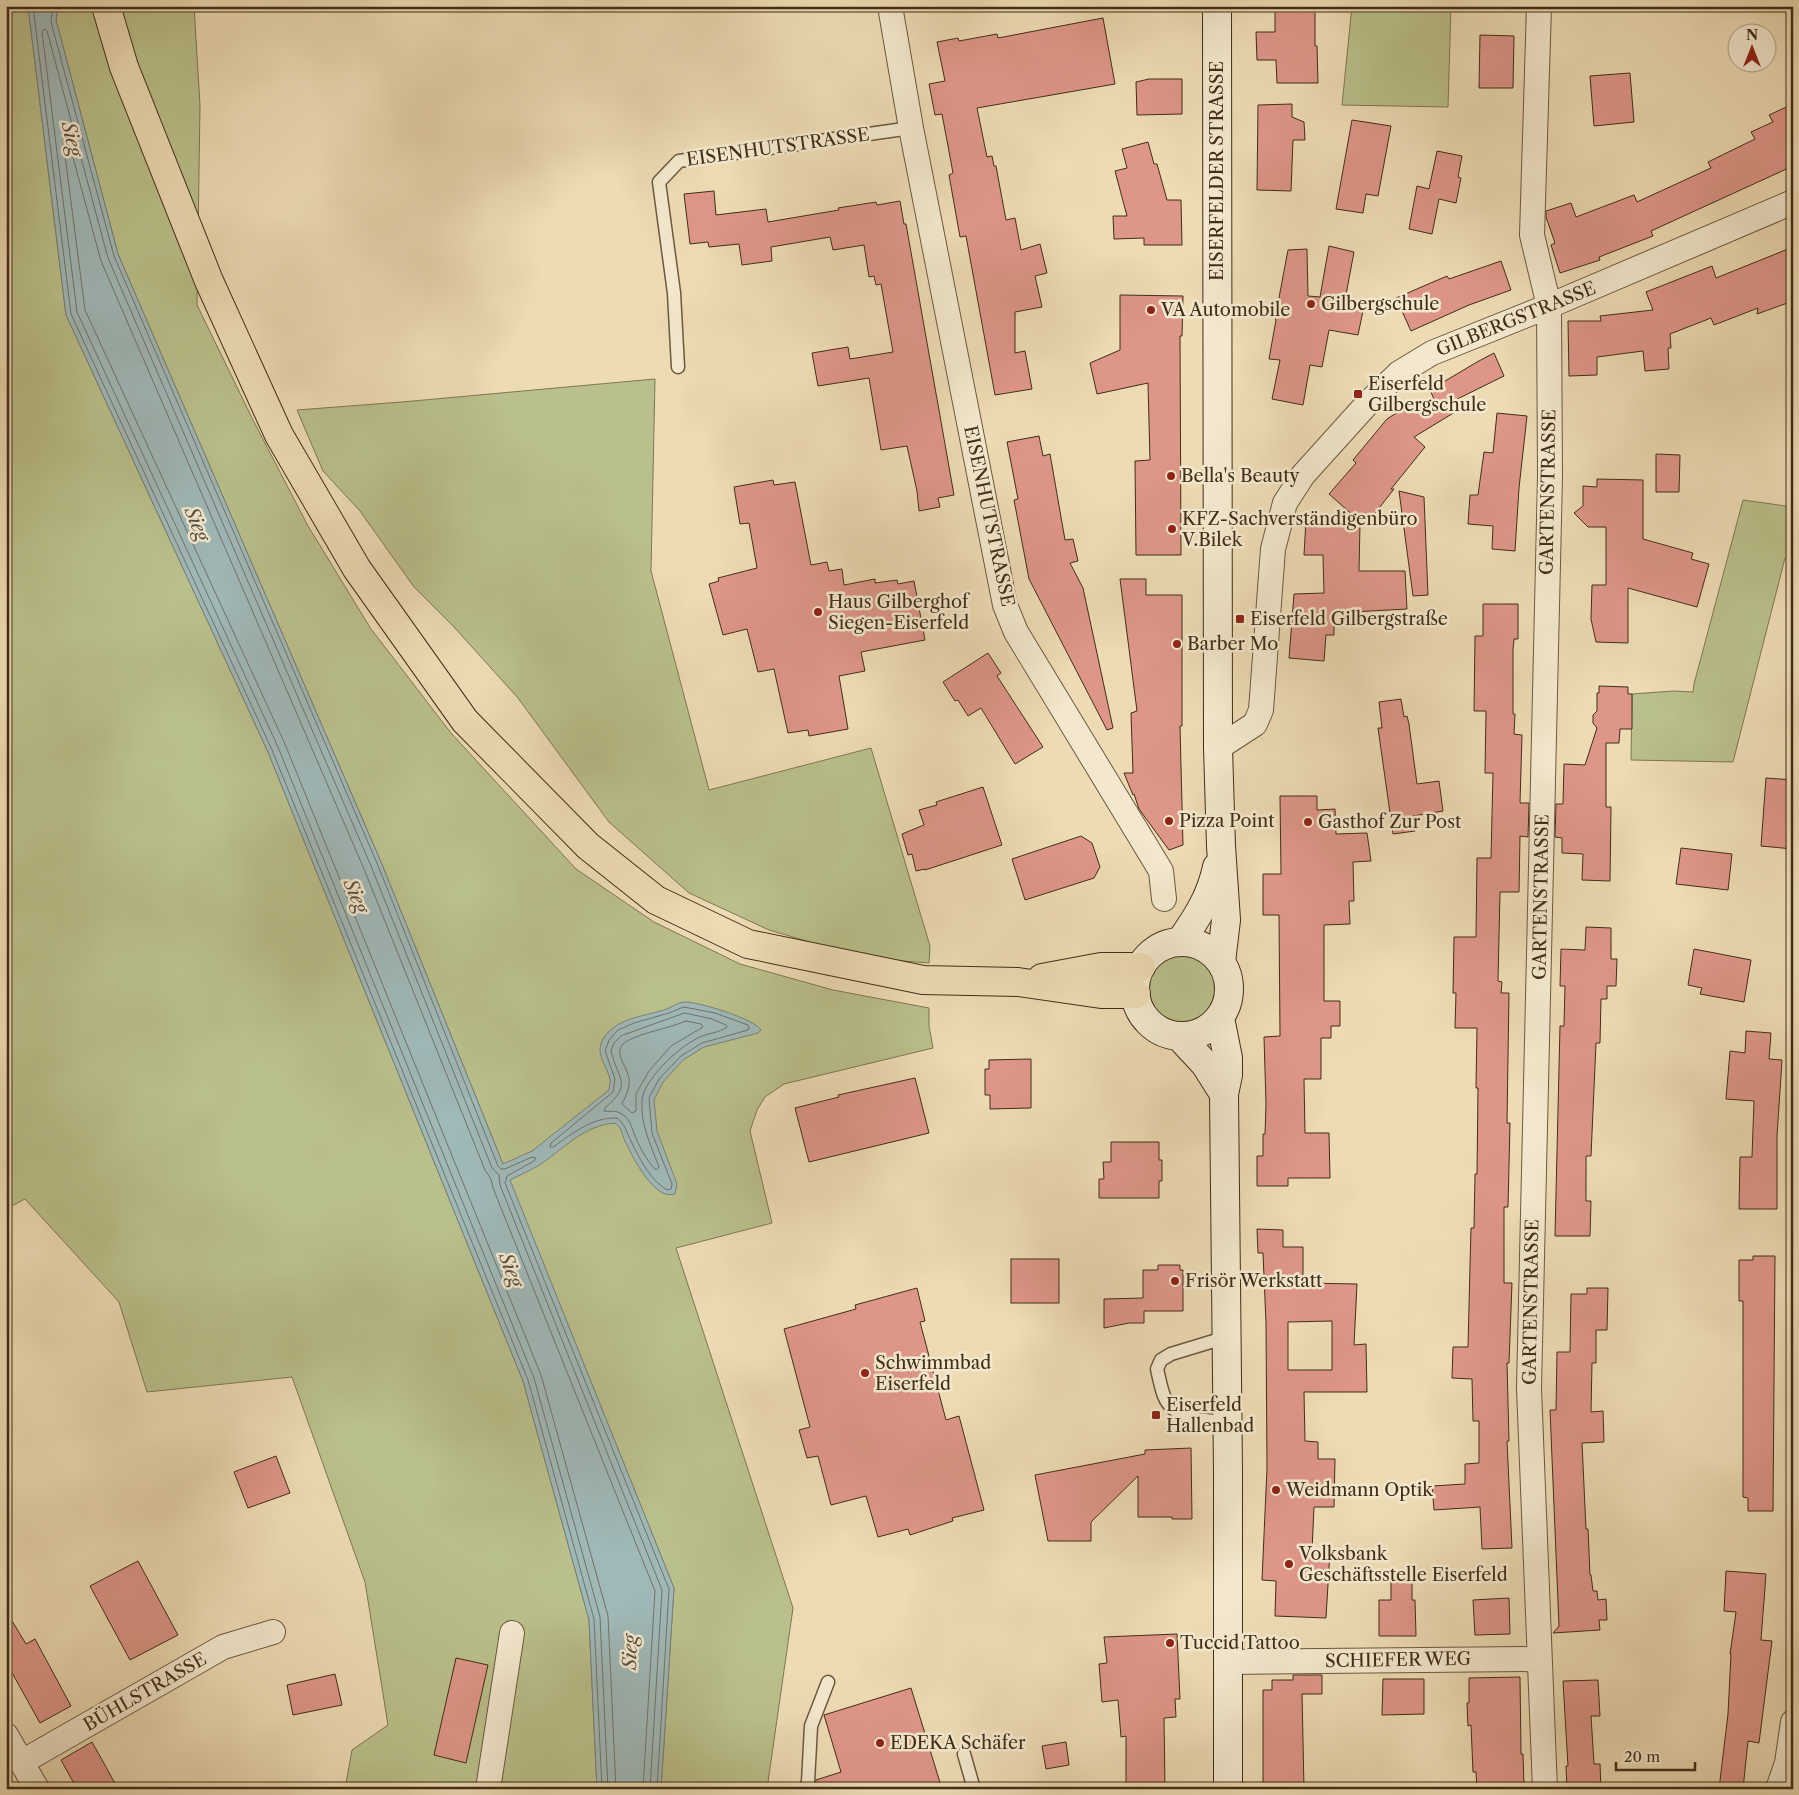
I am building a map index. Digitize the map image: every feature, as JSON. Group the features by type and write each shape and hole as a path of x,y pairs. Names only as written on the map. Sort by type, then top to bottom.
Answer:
{"highway":[{"path":"106,6 124,67 208,281 279,435 357,569 465,721 588,846 656,900 748,944 923,980 1018,982 1101,994 1136,994"},
{"path":"1018,982 1101,967 1141,967"}],"main road":[{"name":"EISERFELDER STRASSE","path":"1217,6 1218,748 1221,846 1226,920 1221,962 1228,975 1230,990 1227,1005 1220,1018"},
{"name":"EISERFELDER STRASSE","path":"1180,942 1202,909 1213,886 1221,846"},
{"path":"1220,1018 1208,1029 1194,1035 1179,1036 1166,1033 1155,1027 1145,1018 1139,1007 1136,994 1141,967 1157,950 1168,945 1180,942 1196,944 1210,951 1221,962"},
{"path":"1220,1018 1228,1058 1228,1075 1224,1094 1228,1422 1228,1789"},
{"path":"1179,1036 1205,1064 1224,1094"}],"street":[{"name":"EISENHUTSTRASSE","path":"890,6 911,128 1005,605 1016,632 1161,871 1164,899"},
{"name":"GARTENSTRASSE","path":"1539,6 1532,235 1549,306 1550,486 1529,1388 1538,1659 1545,1789"},
{"name":"GILBERGSTRASSE","path":"1218,748 1255,724 1261,710 1273,549 1285,503 1302,475 1368,403 1399,373 1432,353 1549,306 1793,202"},
{"name":"BÜHLSTRASSE","path":"22,1762 223,1647 273,1632"},
{"path":"488,1789 512,1633"},
{"name":"SCHIEFER WEG","path":"1228,1662 1538,1659"},
{"path":"1778,1789 1786,1763 1793,1722"},
{"path":"6,1735 37,1789"}],"lane":[{"name":"EISENHUTSTRASSE","path":"678,366 674,293 659,182 679,161 911,128"},
{"path":"1227,1337 1171,1354 1161,1360 1157,1369 1164,1398 1171,1406 1193,1419 1228,1422"},
{"path":"805,1789 808,1782 811,1726 828,1682"},
{"path":"964,1754 974,1789"}],"green space":[{"path":"6,6 28,6 66,315 268,752 523,1381 589,1620 597,1789 345,1789 352,1750 388,1725 365,1582 292,1377 147,1392 119,1302 25,1199 6,1209"},
{"path":"58,6 194,6 200,105 197,305 253,420 308,526 371,629 451,733 576,869 654,922 740,964 833,990 929,1008 929,1026 933,1048 784,1084 765,1097 757,1110 750,1131 772,1223 676,1248 793,1608 767,1789 661,1789 674,1588 381,862 118,254 56,20"},
{"path":"1352,6 1451,6 1448,107 1342,105"},
{"path":"655,379 651,571 709,790 871,748 930,946 929,963 864,958 769,930 689,893 609,822 518,698 454,627 414,587 360,511 323,471 297,410"},
{"path":"1743,500 1793,507 1793,559 1785,558 1733,762 1631,760 1632,694 1674,691 1693,692"},
{"path":"1183,943 1201,946 1216,956 1226,971 1229,989 1226,1007 1216,1022 1201,1032 1183,1035 1165,1032 1150,1022 1140,1007 1137,989 1140,971 1150,956 1165,946"}],"water":[{"name":"Sieg","path":"28,6 58,6 56,20 118,254 381,862 503,1164 532,1151 609,1090 610,1079 600,1053 600,1048 605,1036 625,1021 684,1002 738,1016 761,1030 758,1033 704,1047 683,1060 663,1082 654,1100 657,1131 677,1184 675,1194 669,1195 657,1189 641,1171 624,1140 621,1130 615,1123 594,1128 584,1133 541,1164 510,1180 674,1588 661,1789 597,1789 589,1620 523,1381 268,752 66,315"}],"building":[{"path":"1275,6 1315,6 1315,46 1317,46 1318,83 1277,83 1276,60 1257,60 1256,32 1275,32"},
{"path":"1103,18 1115,84 977,108 987,157 992,156 994,166 996,166 1006,220 1015,218 1021,250 1040,244 1047,273 1035,276 1042,307 1015,312 1015,353 1025,351 1032,389 995,395 966,236 960,237 949,175 953,173 942,114 935,115 929,84 945,81 937,42 958,38 959,41 997,34 998,38"},
{"path":"1480,35 1514,36 1513,88 1479,88"},
{"path":"1630,73 1634,122 1594,126 1590,76"},
{"path":"1149,79 1182,79 1182,114 1137,115 1136,82"},
{"path":"1292,104 1292,117 1304,122 1305,140 1293,140 1291,191 1257,190 1258,105"},
{"path":"1793,104 1793,166 1651,231 1653,236 1599,257 1600,260 1560,273 1551,245 1555,243 1546,217 1546,211 1571,203 1576,217 1634,195 1637,202 1711,168 1708,162 1755,139 1751,132 1773,122 1769,115"},
{"path":"1352,120 1391,126 1378,196 1366,194 1363,213 1336,209"},
{"path":"1148,142 1154,164 1157,164 1167,200 1181,200 1182,245 1144,245 1144,238 1114,239 1113,216 1127,216 1115,171 1127,168 1122,149"},
{"path":"1437,151 1462,156 1458,177 1461,178 1456,203 1439,199 1432,234 1409,229 1417,186 1429,189"},
{"path":"714,191 716,215 766,209 768,222 839,210 838,208 876,202 877,205 900,201 904,224 906,224 954,495 938,498 940,507 919,511 917,491 907,446 881,450 869,378 818,386 812,353 848,347 850,359 893,352 881,284 876,285 874,276 869,277 864,245 833,250 830,237 771,247 772,261 742,265 739,244 709,247 708,242 690,244 684,194"},
{"name":"Gilbergschule","path":"1329,246 1354,252 1345,300 1364,306 1358,335 1329,330 1322,367 1310,365 1303,405 1272,399 1280,360 1269,359 1288,250 1307,249 1308,296 1320,297"},
{"path":"1793,247 1793,301 1757,314 1758,308 1714,325 1711,318 1670,334 1671,348 1668,348 1669,369 1645,371 1643,351 1597,357 1597,375 1569,376 1568,321 1601,321 1600,316 1653,310 1646,292 1712,266 1716,278"},
{"path":"1501,261 1511,290 1469,305 1411,331 1396,298 1447,276 1449,279"},
{"path":"1120,295 1183,296 1182,336 1180,336 1181,555 1136,555 1135,461 1150,460 1148,383 1097,394 1090,363 1120,350"},
{"path":"1494,353 1504,376 1443,406 1460,409 1414,437 1425,447 1391,489 1394,489 1365,526 1329,494 1356,463 1353,460 1387,419 1412,403 1437,406 1430,390"},
{"path":"1497,413 1527,416 1519,488 1515,551 1492,549 1493,526 1468,524 1470,495 1478,495 1484,452 1493,453"},
{"path":"1039,436 1043,456 1050,454 1065,540 1073,539 1078,561 1070,563 1083,588 1113,728 1107,730 1029,579 1014,500 1018,499 1007,442"},
{"path":"1656,454 1680,455 1679,492 1656,492"},
{"path":"1597,479 1643,480 1643,539 1693,553 1691,559 1709,564 1697,607 1628,588 1628,643 1596,642 1591,619 1592,585 1606,585 1606,527 1588,527 1574,513 1583,506 1583,486 1597,487"},
{"name":"Haus Gilberghof Siegen-Eiserfeld","path":"773,480 774,485 795,482 811,565 827,562 829,571 842,569 844,585 875,579 875,583 897,580 898,584 914,581 925,640 861,652 865,671 839,676 848,729 809,736 808,730 788,733 774,669 758,672 747,629 723,635 709,584 719,581 718,578 757,568 749,523 740,524 734,487"},
{"path":"1399,491 1424,497 1428,595 1413,596"},
{"path":"1306,520 1360,524 1359,571 1405,571 1407,609 1334,613 1334,635 1326,635 1324,661 1289,658 1294,594 1324,593 1323,555 1304,555"},
{"path":"1120,579 1146,579 1146,595 1182,595 1182,726 1180,726 1183,845 1169,850 1139,809 1124,773 1133,773 1131,713 1137,711"},
{"path":"1483,604 1518,604 1518,639 1514,639 1513,650 1514,734 1522,735 1520,803 1529,803 1528,837 1520,836 1519,892 1500,892 1498,981 1502,982 1501,993 1509,993 1507,1123 1510,1123 1508,1207 1504,1207 1504,1283 1512,1283 1509,1363 1507,1363 1509,1441 1507,1441 1512,1548 1482,1549 1480,1507 1434,1510 1432,1486 1465,1484 1465,1464 1479,1463 1479,1421 1473,1421 1472,1379 1452,1378 1453,1347 1468,1347 1471,1228 1474,1228 1475,1174 1477,1174 1478,1088 1476,1088 1477,1028 1455,1028 1456,993 1453,993 1454,937 1476,937 1477,858 1491,858 1493,773 1485,773 1486,711 1474,711 1475,636 1483,636"},
{"path":"988,653 1001,673 997,676 1043,747 1015,764 981,708 968,716 958,700 955,701 943,682"},
{"path":"1599,686 1628,687 1628,694 1632,694 1632,729 1620,729 1619,743 1606,743 1606,807 1611,807 1610,881 1582,880 1583,854 1562,853 1562,838 1555,837 1556,804 1563,804 1564,764 1585,765 1597,728 1593,723 1593,715 1597,711"},
{"path":"1401,699 1404,717 1407,716 1409,724 1417,784 1439,781 1443,811 1413,816 1415,831 1393,834 1378,728 1382,728 1379,702"},
{"path":"1766,778 1793,780 1793,849 1761,846"},
{"path":"983,787 1002,845 925,870 916,871 912,854 908,855 902,834 924,825 919,810 937,805 936,802"},
{"path":"1280,796 1317,796 1317,810 1335,809 1336,834 1367,833 1371,861 1353,862 1354,901 1349,901 1350,924 1324,925 1324,1001 1340,1001 1340,1026 1331,1026 1331,1038 1321,1038 1321,1079 1304,1079 1305,1133 1329,1133 1330,1178 1288,1178 1288,1186 1257,1186 1257,1156 1263,1156 1263,1134 1265,1134 1264,1037 1280,1036 1279,915 1263,915 1263,874 1281,874"},
{"path":"1081,836 1092,843 1100,867 1094,878 1025,900 1012,859"},
{"path":"1681,848 1732,854 1728,890 1676,884"},
{"path":"1586,927 1611,928 1611,959 1617,959 1616,986 1607,986 1607,999 1601,999 1600,1043 1596,1043 1591,1156 1586,1156 1586,1201 1591,1201 1590,1236 1555,1236 1560,1026 1564,1026 1565,986 1560,986 1561,949 1585,950"},
{"path":"1694,949 1751,960 1744,1002 1700,994 1702,988 1688,985"},
{"path":"1746,1031 1771,1033 1769,1059 1782,1060 1777,1136 1777,1209 1739,1209 1740,1157 1752,1157 1754,1101 1726,1099 1730,1051 1745,1053"},
{"path":"1031,1059 1031,1108 990,1109 990,1095 985,1095 985,1069 989,1069 989,1060"},
{"path":"915,1078 929,1133 809,1162 795,1108 839,1097 838,1095"},
{"path":"1111,1142 1159,1142 1159,1160 1162,1160 1162,1181 1159,1181 1159,1198 1099,1198 1099,1179 1104,1179 1103,1162 1111,1162"},
{"path":"1257,1229 1283,1230 1283,1247 1303,1247 1303,1283 1357,1284 1354,1345 1366,1344 1367,1392 1304,1392 1305,1441 1318,1442 1318,1459 1335,1459 1334,1507 1314,1507 1312,1551 1330,1551 1326,1618 1275,1616 1276,1581 1262,1580 1267,1468 1266,1323 1263,1253 1258,1253","holes":["1332,1321 1332,1370 1288,1370 1288,1322"]},
{"path":"1753,1256 1775,1256 1773,1511 1748,1511 1748,1498 1743,1497 1743,1301 1739,1301 1739,1260 1753,1260"},
{"path":"1011,1259 1059,1259 1059,1303 1011,1303"},
{"path":"1158,1265 1180,1265 1180,1270 1183,1270 1183,1311 1144,1311 1144,1323 1129,1323 1104,1328 1104,1299 1143,1298 1143,1270 1158,1270"},
{"name":"Schwimmbad Eiserfeld","path":"917,1288 925,1321 920,1322 946,1420 959,1416 984,1510 952,1518 953,1521 910,1535 908,1529 878,1537 866,1496 831,1505 818,1456 807,1458 799,1430 810,1427 784,1329 856,1309 855,1305"},
{"path":"1587,1288 1608,1288 1607,1330 1596,1330 1596,1363 1592,1363 1591,1412 1603,1411 1604,1442 1582,1443 1590,1575 1593,1591 1597,1591 1598,1600 1606,1599 1607,1620 1599,1620 1600,1630 1553,1633 1559,1626 1550,1410 1556,1410 1557,1352 1570,1352 1571,1294 1587,1294"},
{"path":"1191,1448 1192,1519 1138,1517 1138,1476 1091,1522 1091,1541 1048,1541 1035,1475 1145,1454 1145,1450"},
{"path":"276,1456 290,1493 248,1508 234,1472"},
{"path":"138,1561 178,1635 130,1660 90,1586"},
{"path":"1726,1571 1766,1574 1761,1640 1772,1641 1759,1743 1748,1741 1743,1789 1719,1789 1728,1714 1730,1654 1736,1612 1724,1611"},
{"path":"1391,1573 1412,1573 1412,1600 1415,1600 1416,1636 1379,1636 1379,1600 1391,1600"},
{"path":"1509,1598 1510,1634 1475,1635 1473,1600"},
{"path":"6,1611 26,1644 35,1639 71,1706 40,1723 6,1662"},
{"path":"1177,1634 1180,1699 1175,1699 1176,1717 1164,1718 1165,1789 1126,1789 1126,1736 1121,1737 1118,1700 1102,1702 1099,1664 1107,1663 1104,1637"},
{"path":"456,1658 488,1665 466,1763 434,1755"},
{"path":"335,1674 342,1705 293,1715 287,1685"},
{"path":"1293,1675 1322,1675 1322,1694 1302,1694 1304,1789 1263,1789 1263,1690 1272,1690 1272,1680 1293,1680"},
{"path":"1520,1677 1521,1754 1523,1754 1524,1786 1477,1789 1476,1772 1473,1772 1471,1725 1468,1726 1469,1678"},
{"path":"1383,1679 1424,1679 1424,1714 1382,1715"},
{"path":"1598,1680 1600,1716 1591,1716 1594,1764 1600,1764 1601,1789 1567,1789 1566,1766 1568,1766 1563,1681"},
{"name":"EDEKA Schäfer","path":"911,1688 942,1789 814,1789 816,1780 841,1772 824,1715"},
{"path":"92,1742 118,1789 77,1789 61,1760"},
{"path":"1066,1742 1069,1765 1046,1769 1042,1746"}],"place":[{"name":"Gilbergschule","path":"1311,304"},
{"name":"VA Automobile","path":"1151,310"},
{"name":"Eiserfeld Gilbergschule","path":"1358,394"},
{"name":"Bella's Beauty","path":"1171,476"},
{"name":"KFZ-Sachverständigenbüro V.Bilek","path":"1172,529"},
{"name":"Haus Gilberghof Siegen-Eiserfeld","path":"818,612"},
{"name":"Eiserfeld Gilbergstraße","path":"1240,619"},
{"name":"Barber Mo","path":"1177,644"},
{"name":"Pizza Point","path":"1169,821"},
{"name":"Gasthof Zur Post","path":"1308,822"},
{"name":"Frisör Werkstatt","path":"1175,1281"},
{"name":"Schwimmbad Eiserfeld","path":"865,1373"},
{"name":"Eiserfeld Hallenbad","path":"1156,1415"},
{"name":"Weidmann Optik","path":"1276,1490"},
{"name":"Volksbank Geschäftsstelle Eiserfeld","path":"1289,1564"},
{"name":"Tuccid Tattoo","path":"1170,1643"},
{"name":"EDEKA Schäfer","path":"880,1743"}]}
